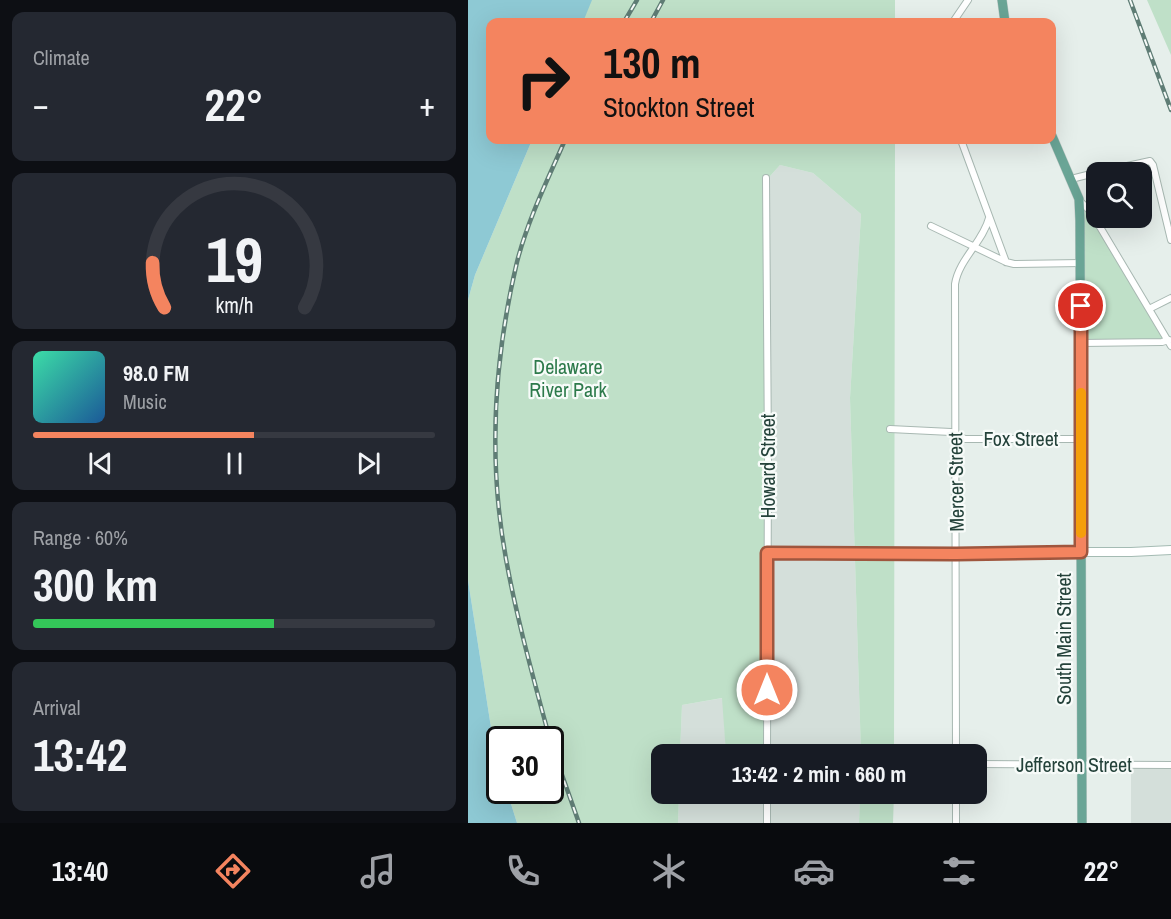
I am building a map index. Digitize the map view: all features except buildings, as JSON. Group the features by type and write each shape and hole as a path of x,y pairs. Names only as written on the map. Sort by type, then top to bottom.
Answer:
{"main road":[{"path":"1002,0 1004,18"},
{"name":"South Main Street","path":"1056,144 1079,199 1082,439 1082,823"}],"street":[{"path":"956,18 968,0"},
{"path":"962,144 1006,262"},
{"path":"1071,179 1150,161 1153,165 1171,240"},
{"name":"Howard Street","path":"766,178 767,744"},
{"path":"1079,199 1100,226 1170,343"},
{"name":"Mercer Street","path":"956,744 956,284 958,272 984,230 988,218"},
{"path":"931,226 1014,264 1081,263"},
{"path":"1149,309 1171,297"},
{"path":"1081,343 1170,343"},
{"name":"Fox Street","path":"890,429 951,432 965,439 1082,439"},
{"path":"767,553 956,554 1171,550"},
{"name":"Jefferson Street","path":"987,764 1171,765"},
{"path":"767,804 767,823"},
{"path":"956,804 956,823"}],"shaded area":[{"path":"780,165 813,173 861,214 850,398 861,744 767,744 763,184"},
{"path":"723,698 725,744 680,744 682,705"},
{"path":"1131,766 1171,766 1171,823 1131,823"},
{"path":"679,804 860,804 859,823 678,823"}],"green space":[{"path":"580,0 895,0 895,18 574,18"},
{"path":"1147,0 1171,0 1171,55"},
{"name":"Delaware River Park","path":"530,144 895,144 894,744 861,744 850,398 861,214 813,173 780,165 763,184 767,744 725,744 722,698 682,705 680,744 651,744 651,804 679,804 678,823 517,823 511,804 564,804 564,726 491,726 468,580 468,300 475,275"},
{"path":"1079,199 1086,210 1086,228 1098,228 1169,340 1081,343"},
{"path":"860,804 894,804 893,823 859,823"}],"water":[{"path":"468,0 592,0 585,18 486,18 486,144 530,144 475,275 468,300"},
{"path":"468,580 491,726 486,726 486,804 511,804 517,823 468,823"}],"railway":[{"path":"626,18 637,0"},
{"path":"653,18 663,0"},
{"path":"1130,0 1171,110"},
{"path":"546,726 510,582 500,522 496,410 503,336 517,262 533,215 563,144"},
{"path":"564,781 579,823"}],"slow traffic":[{"path":"1081,393 1081,533"}],"route":[{"path":"767,690 767,553 1081,552 1081,306"}]}
